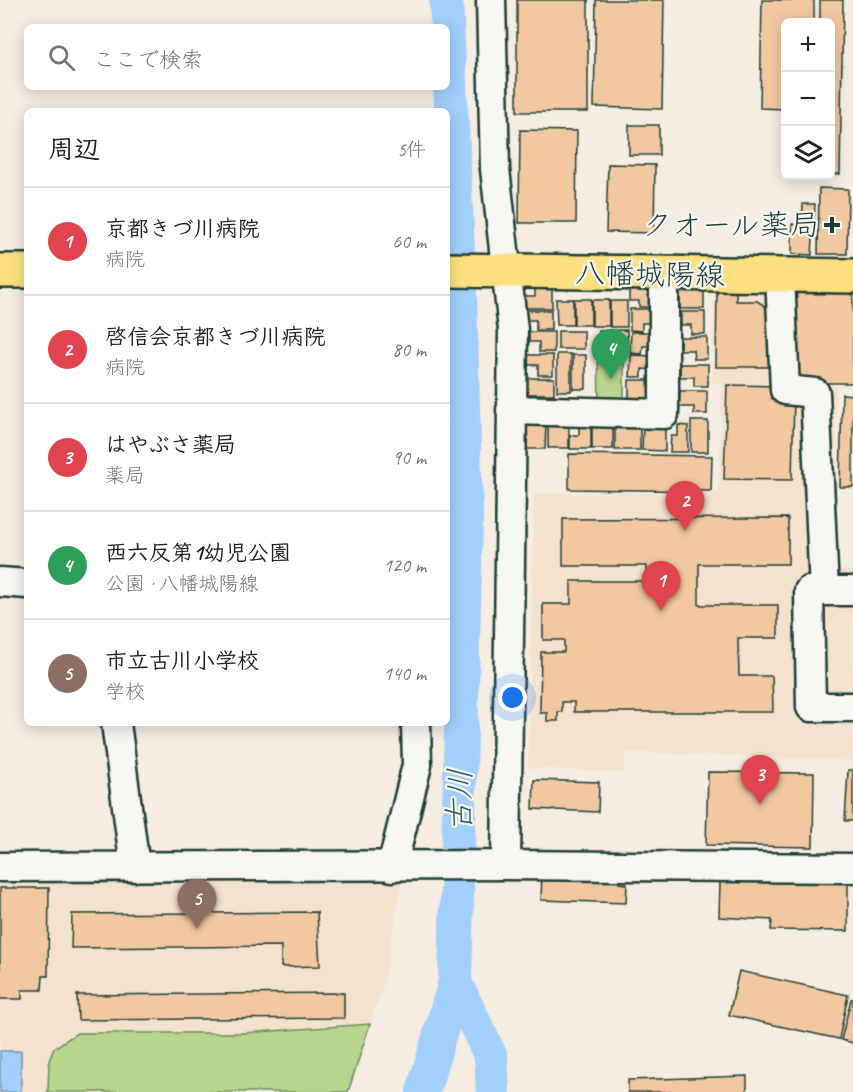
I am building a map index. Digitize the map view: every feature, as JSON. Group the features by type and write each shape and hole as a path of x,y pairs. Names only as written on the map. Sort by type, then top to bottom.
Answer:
{"main road":[{"name":"八幡城陽線","path":"450,270 853,276"},
{"path":"0,271 24,271"}],"street":[{"path":"491,0 500,271 513,330 506,865"},
{"path":"512,410 664,414 664,274"},
{"path":"780,276 785,390 815,393 824,591"},
{"path":"0,582 24,584"},
{"path":"853,591 808,591 812,707 853,707"},
{"path":"116,726 135,867"},
{"path":"398,867 417,765 416,726"},
{"path":"0,867 506,865 853,868"}],"shaded area":[{"path":"715,285 791,285 791,384 836,386 837,570 853,570 853,761 626,752 624,773 528,768 534,493 719,492 722,383 712,383"},
{"path":"403,874 384,983 348,1092 0,1092 0,876"}],"green space":[{"path":"598,353 624,353 624,406 599,406"},
{"path":"370,1024 348,1092 48,1092 49,1061 54,1048 77,1033 242,1033"}],"water":[{"path":"0,1051 21,1051 21,1092 0,1092"}],"building":[{"path":"517,0 588,0 588,112 517,112"},
{"path":"596,0 664,0 662,109 594,107"},
{"path":"762,0 814,0 814,18 781,18 781,109 760,108"},
{"path":"820,0 843,0 840,174 835,174 835,18 820,18"},
{"path":"629,125 659,125 659,155 629,155"},
{"path":"520,130 577,131 576,223 519,223"},
{"path":"608,164 655,165 654,233 606,232"},
{"path":"819,188 848,189 847,254 818,254"},
{"path":"803,204 815,204 812,255 792,254 792,224 802,225"},
{"path":"655,286 655,307 639,307 639,301 629,301 629,287"},
{"path":"796,287 853,287 853,383 796,383"},
{"path":"535,288 552,288 552,308 525,308 525,296 535,296"},
{"path":"680,289 704,289 704,309 680,309"},
{"path":"717,290 736,290 736,301 757,301 765,306 768,313 771,367 716,367"},
{"path":"556,299 573,299 573,325 557,325"},
{"path":"574,299 591,299 591,325 574,325"},
{"path":"592,300 609,300 609,326 592,326"},
{"path":"610,301 627,301 627,327 610,327"},
{"path":"630,309 654,309 654,323 642,323 642,331 630,330"},
{"path":"525,310 551,310 551,330 536,330 536,320 525,320"},
{"path":"681,312 705,312 705,334 691,334 691,325 681,325"},
{"path":"627,330 628,351 612,351 612,339 599,340 599,331"},
{"path":"558,331 584,331 584,349 558,349"},
{"path":"529,332 554,332 554,352 539,352 539,342 529,342"},
{"path":"631,332 655,332 654,346 643,346 642,354 630,353"},
{"path":"680,337 707,337 707,359 694,359 693,350 680,350"},
{"path":"557,354 571,354 571,391 557,391"},
{"path":"527,355 553,355 553,375 538,375 538,365 528,365"},
{"path":"573,355 586,355 586,389 573,389"},
{"path":"631,355 654,356 654,370 642,369 642,377 630,377"},
{"path":"680,364 708,364 708,386 694,386 694,377 680,377"},
{"path":"527,378 554,378 554,394 527,394"},
{"path":"629,380 652,380 651,402 629,402"},
{"path":"727,385 783,386 794,397 792,480 724,479"},
{"path":"680,391 707,391 707,414 694,414 694,407 679,407"},
{"path":"842,394 853,395 853,487 840,487"},
{"path":"691,421 708,421 708,452 691,452"},
{"path":"524,422 546,422 545,449 524,449"},
{"path":"548,422 569,422 569,448 548,448"},
{"path":"579,423 591,423 591,449 570,449 570,435 579,435"},
{"path":"592,423 613,423 613,449 592,449"},
{"path":"615,424 640,424 640,450 615,450"},
{"path":"643,424 665,424 665,451 642,450"},
{"path":"678,425 688,426 688,452 670,452 671,436 678,436"},
{"path":"569,454 712,456 711,491 569,489"},
{"path":"788,518 788,564 699,564 699,605 778,605 778,638 738,638 739,676 772,676 773,712 574,712 574,702 562,702 562,712 558,712 558,721 547,721 547,713 540,713 541,652 564,652 564,640 543,640 543,604 571,604 571,581 668,581 647,580 647,566 563,566 563,519"},
{"path":"848,770 853,770 853,821 845,821"},
{"path":"708,772 814,773 813,847 706,845"},
{"path":"534,780 599,782 598,812 533,809"},
{"path":"542,871 619,874 619,883 627,884 626,903 541,900"},
{"path":"720,882 848,883 848,931 771,930 772,920 719,917"},
{"path":"0,888 49,888 48,976 43,976 42,990 22,990 22,999 0,999"},
{"path":"317,912 320,966 281,967 281,946 71,948 72,914"},
{"path":"739,971 848,995 839,1039 729,1015"},
{"path":"344,993 344,1018 78,1020 77,995"},
{"path":"851,999 853,999 853,1043 841,1040"},
{"path":"747,1076 747,1092 628,1092 628,1080"}],"waterway":[{"name":"古川","path":"446,0 447,24"},
{"name":"古川","path":"423,1092 455,982 466,518 460,294 450,84"},
{"path":"455,982 491,1057 493,1092"}],"place":[{"name":"クオール薬局","path":"832,225"},
{"name":"西六反第1幼児公園","path":"611,379"},
{"name":"啓信会京都きづ川病院","path":"685,531"},
{"name":"京都きづ川病院","path":"661,611"},
{"name":"はやぶさ薬局","path":"760,805"},
{"name":"市立古川小学校","path":"197,929"}]}
